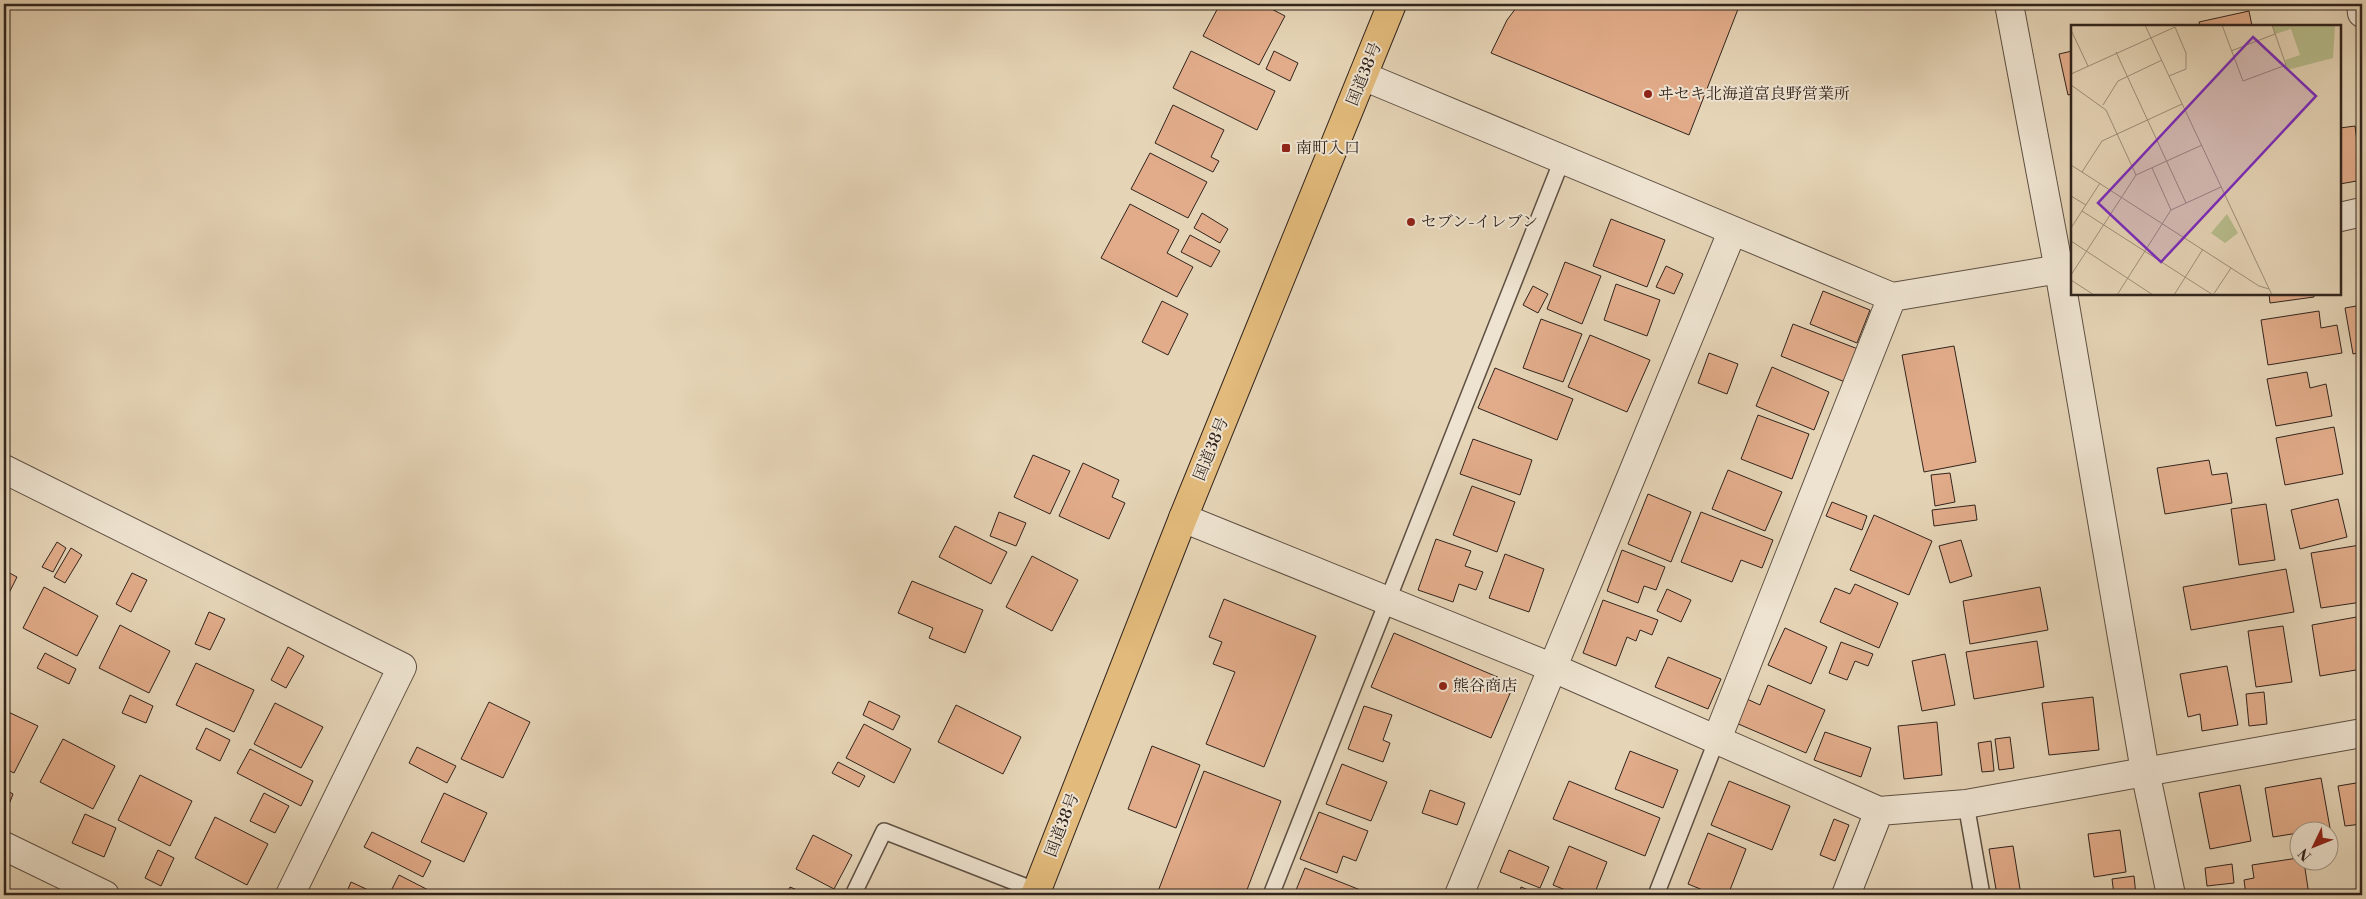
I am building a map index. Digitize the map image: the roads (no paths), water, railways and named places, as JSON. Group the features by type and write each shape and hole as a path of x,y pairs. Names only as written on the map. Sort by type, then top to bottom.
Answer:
{"highway":[{"name":"国道38号","path":"1036,893 1183,518 1392,4"}],"street":[{"path":"2009,4 2066,268 2145,771 2171,895"},
{"path":"2361,4 2362,13"},
{"path":"1363,76 1732,232 1892,297 2066,268"},
{"path":"2341,217 2362,212"},
{"path":"1459,895 1551,667 1732,232"},
{"path":"1717,739 1892,297"},
{"path":"4,469 402,667 290,895"},
{"path":"1183,518 1551,667 1879,811 1966,804 2362,733"},
{"path":"1846,895 1879,811"},
{"path":"4,846 105,895"}],"lane":[{"path":"1271,895 1562,160"},
{"path":"1656,895 1717,739"},
{"path":"1966,804 1982,895"},
{"path":"853,895 884,831 1036,893"}],"place":[{"name":"ヰセキ北海道富良野営業所","path":"1648,94"},
{"name":"南町入口","path":"1286,148"},
{"name":"セブン-イレブン","path":"1411,222"},
{"name":"熊谷商店","path":"1443,686"}]}
